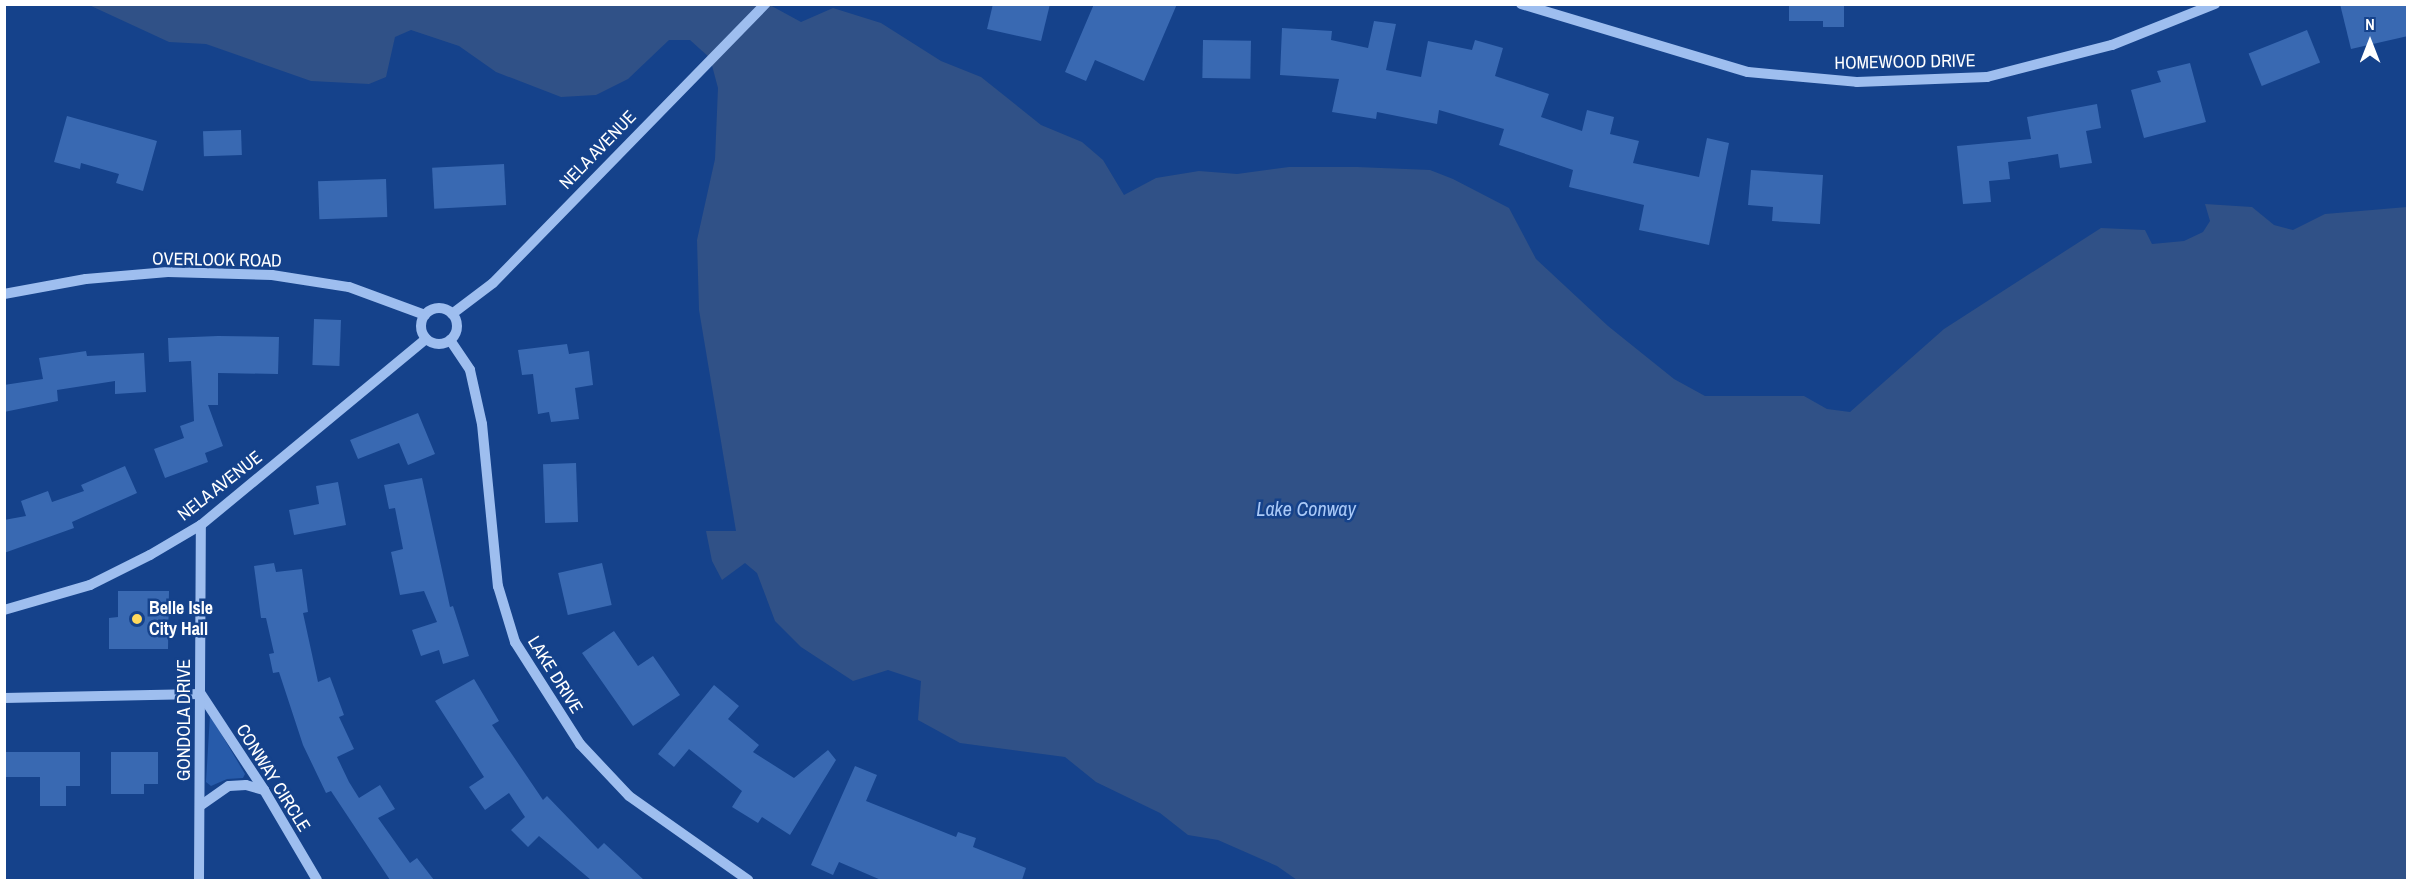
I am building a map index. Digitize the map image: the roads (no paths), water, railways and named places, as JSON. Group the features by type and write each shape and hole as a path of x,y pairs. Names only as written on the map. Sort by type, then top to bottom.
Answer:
{"street":[{"name":"NELA AVENUE","path":"452,314 493,283 693,75 765,4"},
{"name":"HOMEWOOD DRIVE","path":"1521,4 1560,10 1748,72 1857,82 1987,77 2112,45 2215,4"},
{"name":"OVERLOOK ROAD","path":"4,294 86,279 168,272 272,275 349,287 425,315"},
{"path":"435,309 452,314 456,324 450,340 440,344 426,339 421,326 425,315 435,309"},
{"name":"NELA AVENUE","path":"4,610 90,585 150,555 201,525 426,339"},
{"name":"LAKE DRIVE","path":"450,340 470,370 483,424 496,575 515,642 580,744 629,796 748,880"},
{"name":"GONDOLA DRIVE","path":"199,880 201,525"},
{"path":"4,698 200,694"},
{"name":"CONWAY CIRCLE","path":"200,694 264,790 318,880"},
{"path":"200,806 229,786 246,785 264,790"}],"water":[{"name":"Lake Conway","path":"768,4 801,22 833,8 881,23 941,61 981,77 1041,125 1082,142 1103,160 1124,195 1156,178 1199,171 1237,174 1289,167 1357,167 1430,170 1453,179 1509,208 1536,259 1608,326 1674,379 1705,396 1804,396 1827,409 1850,412 1944,329 2101,228 2145,230 2152,244 2184,241 2203,232 2210,221 2205,204 2252,207 2274,225 2293,230 2325,214 2407,207 2407,880 1297,880 1277,866 1218,840 1188,835 1160,813 1096,782 1065,757 960,743 918,720 921,681 888,670 853,681 801,647 775,621 757,573 745,563 722,580 712,561 706,531 736,531 699,310 697,240 715,159 718,88 710,58 690,40 669,40 628,79 596,95 561,97 496,72 459,46 411,30 395,37 386,77 369,84 311,81 206,44 169,42 89,5"}],"place":[{"name":"Belle Isle City Hall","path":"137,619"}]}
